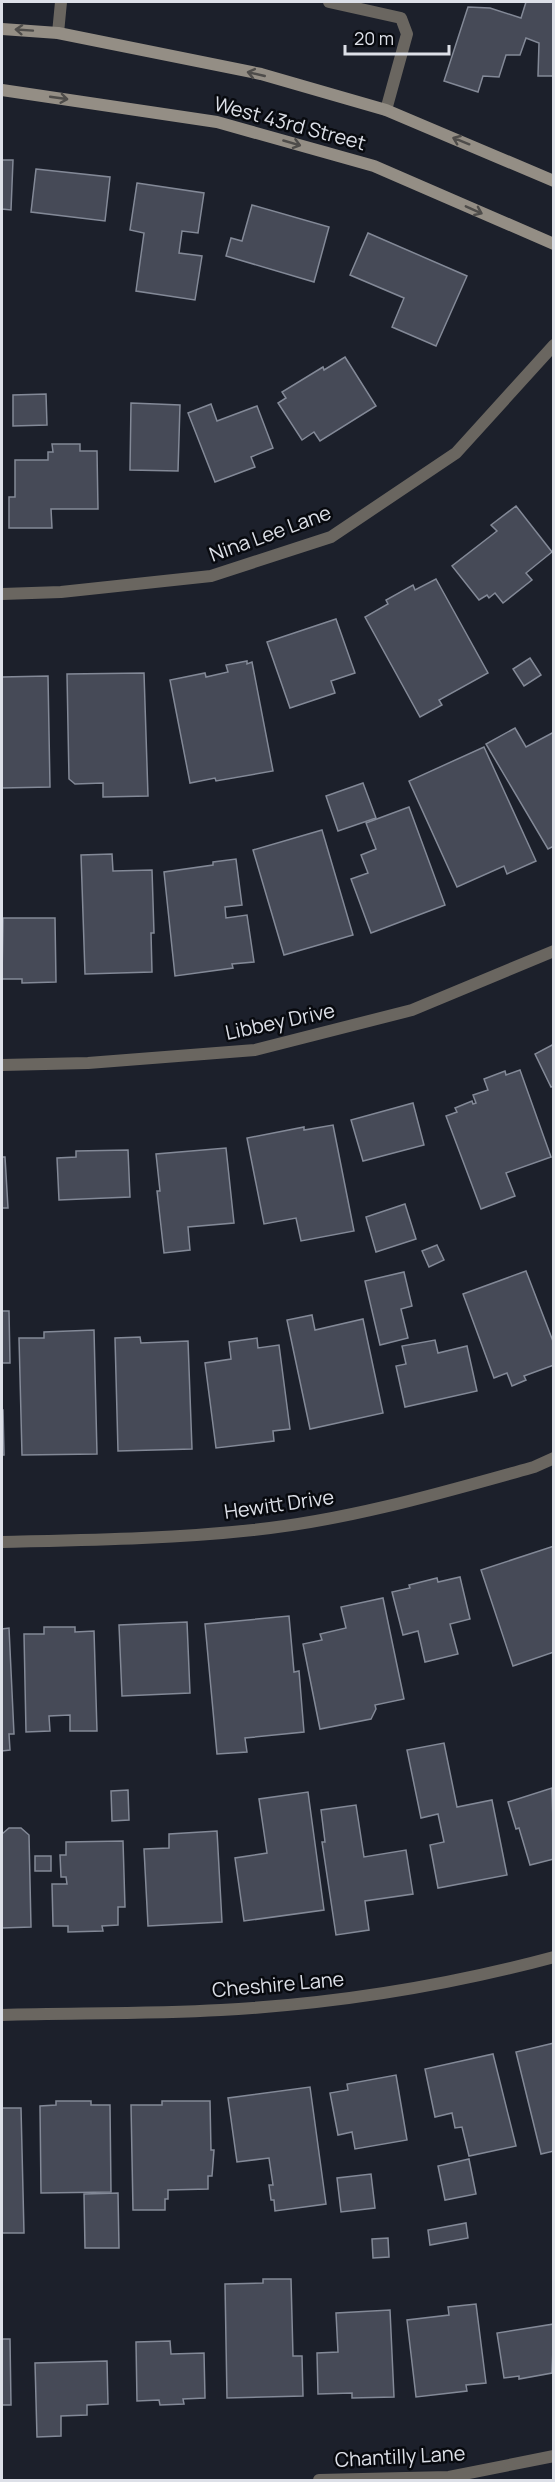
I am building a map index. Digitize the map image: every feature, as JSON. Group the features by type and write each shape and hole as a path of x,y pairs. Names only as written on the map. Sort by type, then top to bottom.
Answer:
{"main road":[{"name":"West 43rd Street","path":"2,29 58,33 261,74 386,110 554,181"},
{"name":"West 43rd Street","path":"2,90 217,122 374,166 554,244"}],"street":[{"path":"58,33 61,2"},
{"path":"329,2 401,18 407,34 386,110"},
{"name":"Nina Lee Lane","path":"2,594 61,592 211,576 331,537 456,453 554,345"},
{"name":"Libbey Drive","path":"2,1065 88,1063 255,1050 412,1011 554,951"},
{"name":"Hewitt Drive","path":"2,1542 96,1540 253,1530 385,1508 534,1467 554,1458"},
{"name":"Cheshire Lane","path":"2,2015 222,2010 374,1995 521,1966 554,1957"},
{"name":"Chantilly Lane","path":"319,2481 449,2477 554,2456"}],"building":[{"path":"526,2 554,2 554,76 538,76 539,43 526,38 520,55 506,55 499,77 483,76 478,92 444,81 468,7 490,8 521,18"},
{"path":"2,160 13,160 11,210 2,209"},
{"path":"36,169 110,177 105,221 31,212"},
{"path":"137,183 204,193 198,233 182,231 179,253 202,256 195,300 136,291 144,233 130,230"},
{"path":"252,205 329,227 314,282 226,256 231,238 242,241"},
{"path":"368,233 467,276 436,346 392,327 404,298 350,275"},
{"path":"345,357 376,406 320,441 314,432 302,440 278,403 286,398 282,392 323,367 324,370"},
{"path":"46,394 47,425 13,426 13,395"},
{"path":"131,403 180,405 178,471 130,470"},
{"path":"211,404 217,421 257,406 273,448 251,457 255,467 215,482 188,413"},
{"path":"52,444 80,444 80,451 97,451 98,509 51,509 52,528 9,528 9,497 15,497 15,460 48,460 48,452 53,452"},
{"path":"516,506 552,552 526,573 532,580 503,603 495,593 489,598 487,595 479,600 452,566 497,531 491,525"},
{"path":"436,579 488,673 439,700 442,705 420,717 365,617 388,604 386,600 413,585 415,590"},
{"path":"336,619 355,673 331,681 335,693 290,708 267,642"},
{"path":"530,658 541,675 524,686 513,669"},
{"path":"247,661 247,664 252,662 273,771 190,783 170,680 205,673 206,677 228,672 226,665"},
{"path":"144,673 148,796 103,797 103,783 75,784 69,779 67,674"},
{"path":"48,676 50,787 2,788 2,677"},
{"path":"515,728 526,747 554,732 554,846 548,849 486,744"},
{"path":"484,747 536,861 507,874 504,866 457,887 409,781"},
{"path":"363,783 376,818 338,831 326,796"},
{"path":"409,807 445,905 371,933 351,879 368,873 361,855 376,849 366,823"},
{"path":"322,830 353,935 284,955 253,850"},
{"path":"112,854 113,871 152,870 154,933 151,933 152,972 85,974 81,855"},
{"path":"236,859 242,905 225,907 226,918 247,915 254,962 232,964 233,968 175,976 164,872 213,865 213,862"},
{"path":"3,918 55,918 56,982 22,983 22,979 2,979"},
{"path":"554,1044 554,1086 551,1087 535,1054"},
{"path":"520,1070 551,1157 506,1173 515,1196 481,1209 446,1116 457,1112 455,1108 472,1101 473,1104 476,1103 473,1095 488,1090 484,1079 505,1071 506,1075"},
{"path":"413,1103 424,1145 363,1161 351,1120"},
{"path":"333,1125 354,1231 301,1241 296,1218 264,1224 247,1138 304,1127 304,1130"},
{"path":"226,1148 234,1223 188,1227 190,1250 164,1253 157,1191 160,1191 156,1154"},
{"path":"128,1150 130,1197 59,1200 57,1158 76,1157 76,1151"},
{"path":"2,1157 5,1157 8,1208 2,1208"},
{"path":"405,1204 416,1239 376,1252 366,1217"},
{"path":"437,1245 444,1260 429,1267 422,1251"},
{"path":"526,1271 554,1344 554,1365 524,1376 526,1380 512,1386 507,1373 494,1378 463,1294"},
{"path":"404,1272 412,1306 401,1309 408,1338 380,1345 365,1281"},
{"path":"2,1311 9,1311 10,1363 2,1363"},
{"path":"312,1315 315,1330 363,1319 383,1413 310,1429 287,1320"},
{"path":"94,1330 97,1454 22,1455 19,1338 44,1338 44,1332"},
{"path":"140,1337 141,1343 188,1341 192,1449 118,1451 115,1338"},
{"path":"257,1338 258,1348 279,1345 290,1429 273,1431 274,1441 216,1448 205,1363 231,1359 229,1342"},
{"path":"435,1340 438,1353 467,1346 477,1391 405,1407 396,1366 406,1364 402,1346"},
{"path":"3,1410 4,1455 2,1455"},
{"path":"554,1546 554,1652 513,1666 481,1570"},
{"path":"460,1577 470,1619 450,1624 458,1654 425,1662 418,1631 403,1635 392,1592 437,1578 438,1582"},
{"path":"383,1598 404,1699 375,1705 376,1709 371,1719 320,1729 303,1644 322,1640 320,1634 346,1628 341,1607"},
{"path":"289,1616 294,1672 299,1671 304,1732 245,1738 247,1752 217,1754 205,1624"},
{"path":"187,1622 190,1693 122,1696 119,1625"},
{"path":"44,1627 75,1627 75,1632 94,1631 97,1731 70,1731 70,1715 49,1716 50,1731 26,1732 24,1634 44,1634"},
{"path":"9,1628 14,1734 9,1734 10,1750 2,1751 2,1629"},
{"path":"444,1743 457,1807 492,1800 507,1875 438,1888 430,1845 444,1842 438,1814 421,1818 407,1750"},
{"path":"552,1788 554,1859 530,1865 519,1828 516,1829 508,1802"},
{"path":"128,1790 129,1820 112,1821 111,1791"},
{"path":"308,1792 324,1910 244,1921 235,1858 267,1853 259,1799"},
{"path":"356,1805 364,1857 406,1850 413,1894 365,1901 369,1930 336,1935 322,1842 325,1842 321,1810"},
{"path":"9,1828 21,1828 29,1835 31,1927 2,1928 2,1834"},
{"path":"217,1831 222,1922 148,1926 144,1849 169,1848 169,1834"},
{"path":"123,1841 125,1907 118,1907 118,1925 102,1926 103,1931 68,1932 68,1926 53,1926 52,1884 67,1884 66,1877 61,1877 60,1855 66,1855 66,1842"},
{"path":"35,1856 51,1856 51,1871 35,1871"},
{"path":"554,2043 554,2151 541,2154 516,2052"},
{"path":"493,2054 516,2146 469,2156 462,2127 455,2128 452,2113 435,2117 425,2069"},
{"path":"396,2075 407,2140 355,2149 352,2132 338,2135 330,2093 348,2090 347,2084"},
{"path":"310,2087 326,2204 275,2211 269,2185 273,2185 269,2158 237,2162 228,2098"},
{"path":"56,2101 91,2101 91,2105 110,2105 111,2192 41,2193 40,2106 56,2105"},
{"path":"162,2101 210,2101 211,2150 214,2150 212,2176 208,2176 208,2189 168,2190 165,2210 133,2210 131,2105 162,2105"},
{"path":"2,2108 21,2108 24,2233 2,2233"},
{"path":"469,2159 476,2194 445,2200 438,2166"},
{"path":"371,2174 375,2208 341,2212 337,2178"},
{"path":"118,2193 119,2248 85,2248 84,2194"},
{"path":"466,2223 468,2238 430,2245 428,2230"},
{"path":"388,2238 389,2257 373,2258 372,2239"},
{"path":"263,2279 291,2279 293,2356 302,2356 303,2396 227,2398 225,2284 263,2283"},
{"path":"476,2304 486,2383 466,2385 467,2391 416,2397 407,2320 449,2315 448,2307"},
{"path":"390,2310 394,2397 352,2398 352,2393 318,2394 317,2353 338,2352 336,2313"},
{"path":"554,2324 552,2373 519,2379 519,2376 504,2378 497,2333"},
{"path":"2,2339 10,2339 11,2405 2,2405"},
{"path":"170,2341 171,2354 204,2353 205,2398 183,2399 184,2404 160,2405 159,2400 137,2401 136,2342"},
{"path":"107,2361 108,2404 87,2405 87,2415 61,2416 61,2436 37,2437 35,2363"}]}
